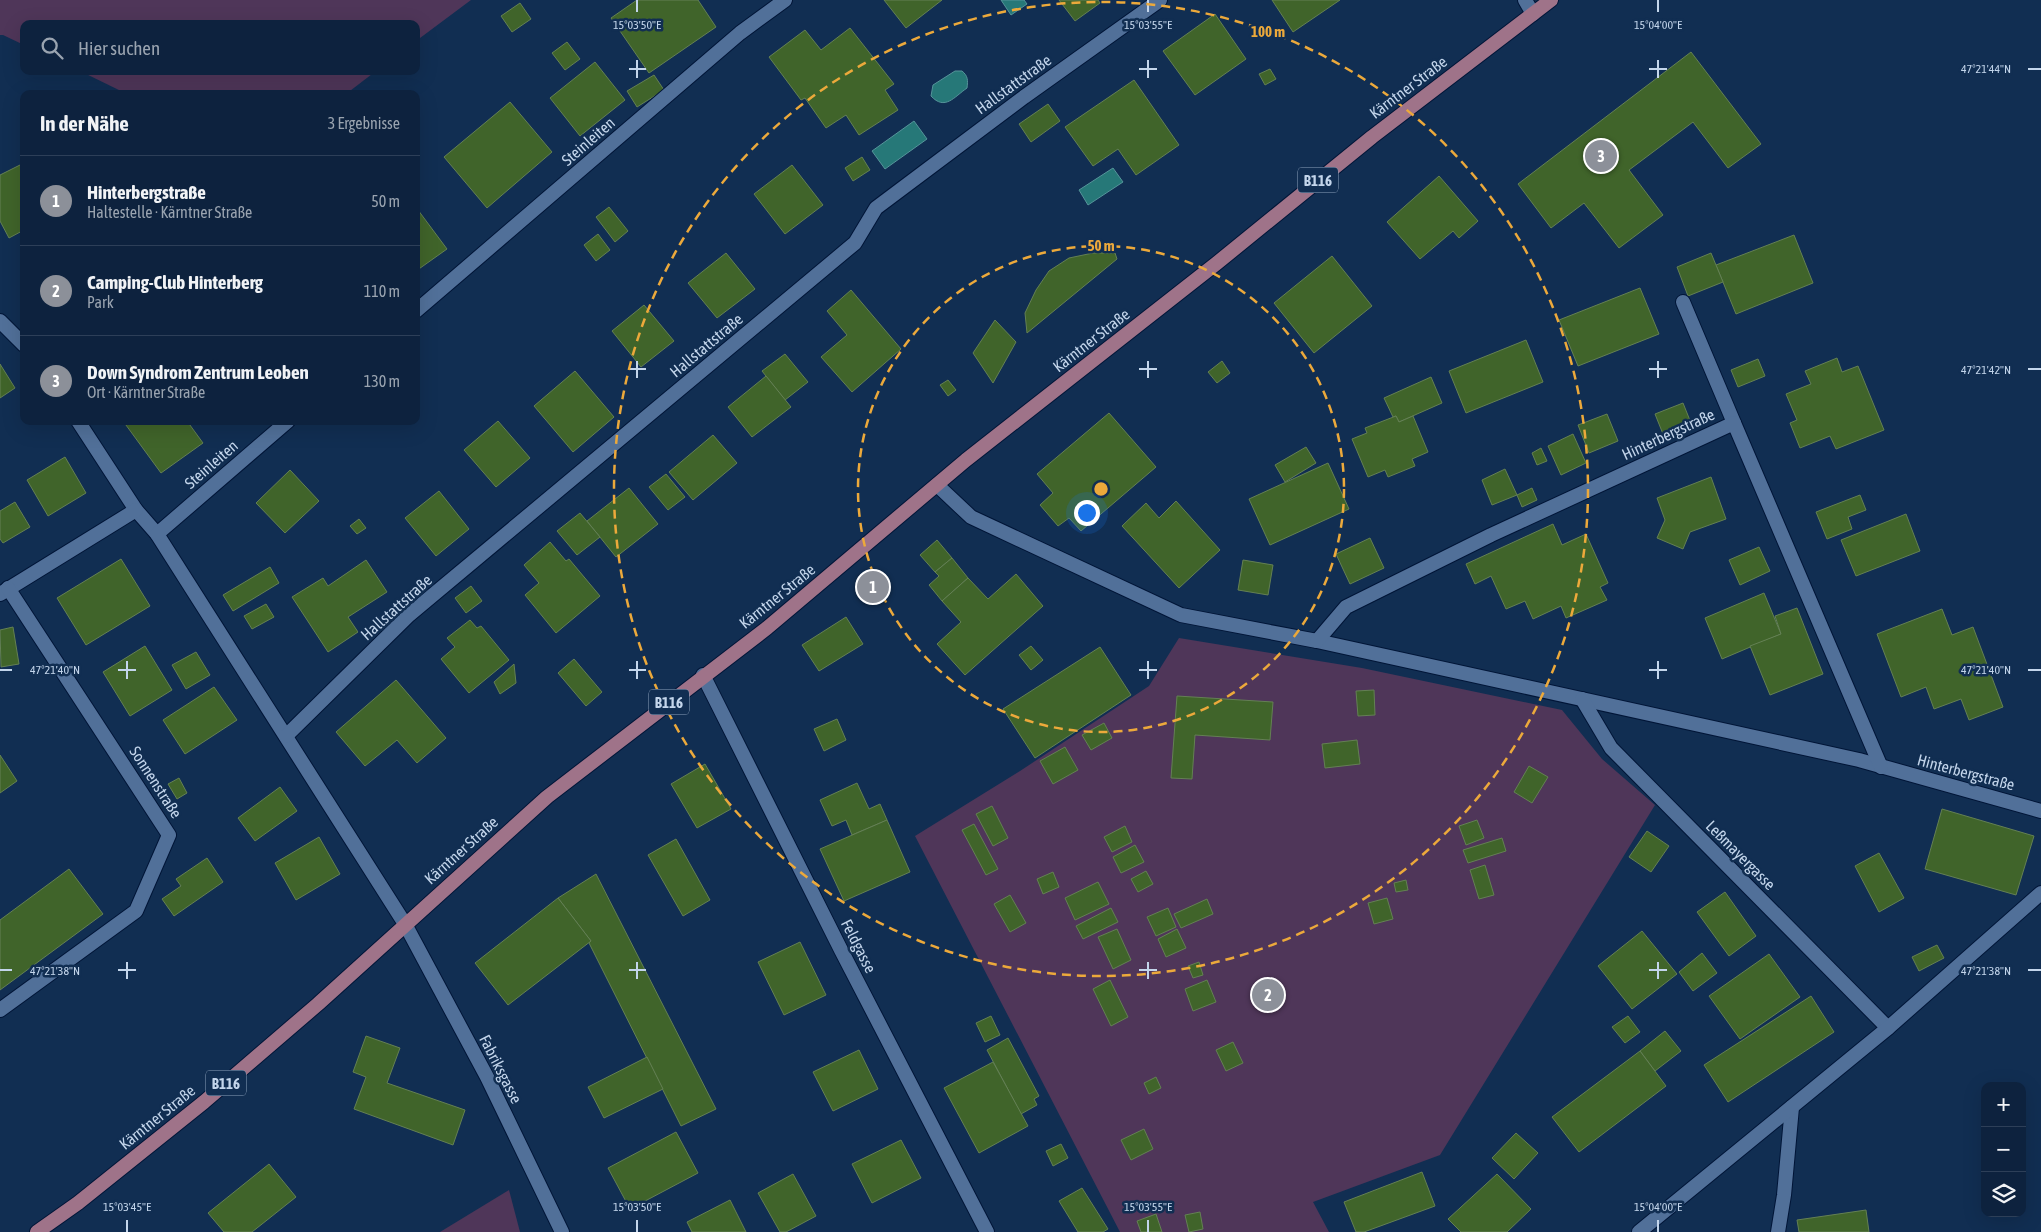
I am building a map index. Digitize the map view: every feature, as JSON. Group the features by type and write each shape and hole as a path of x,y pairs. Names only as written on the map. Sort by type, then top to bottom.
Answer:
{"main road":[{"name":"Kärntner Straße","path":"37,1232 78,1203 204,1102 318,1004 547,797 767,628 937,484 1217,263 1372,137 1550,0"}],"street":[{"name":"Steinleiten","path":"420,308 740,33 785,0"},
{"name":"Hallstattstraße","path":"286,736 410,615 855,243 876,208 1016,103 1160,0"},
{"path":"1524,0 1533,14"},
{"path":"1683,302 1734,423"},
{"path":"0,321 20,341"},
{"name":"Hinterbergstraße","path":"1317,641 1346,607 1492,535 1734,423 1882,767"},
{"path":"81,425 136,510 157,534 405,924"},
{"name":"Steinleiten","path":"157,534 283,425"},
{"name":"Hinterbergstraße","path":"937,484 971,517 1181,615 1317,641 1882,767 2041,811"},
{"name":"Sonnenstraße","path":"0,1010 136,911 170,835 4,591 136,510"},
{"name":"Feldgasse","path":"703,676 841,950 987,1232"},
{"name":"Leßmayergasse","path":"1582,699 1611,748 1888,1028"},
{"path":"1639,1232 1888,1028 2041,893"},
{"name":"Fabriksgasse","path":"405,924 487,1077 562,1232"},
{"path":"1778,1232 1784,1195 1792,1107"}],"shaded area":[{"path":"0,0 471,0 420,38 420,20 20,20 20,43 0,35"},
{"path":"1001,0 1024,0 1027,4 1011,15"},
{"path":"955,71 962,71 966,76 967,88 949,101 941,102 936,100 931,96 933,85"},
{"path":"88,75 371,75 351,90 119,90"},
{"path":"914,121 927,139 885,169 872,151"},
{"path":"1113,168 1123,182 1088,205 1079,190"},
{"path":"1179,638 1362,668 1562,710 1602,759 1655,805 1440,1155 1313,1202 1329,1232 1120,1232 915,836 1020,771 1149,686"},
{"path":"509,1190 520,1232 440,1232"}],"building":[{"path":"637,0 698,0 716,27 649,73 611,18"},
{"path":"884,0 942,0 906,28"},
{"path":"1059,0 1098,0 1100,3 1075,21"},
{"path":"1272,0 1340,0 1293,32"},
{"path":"520,3 531,19 512,32 501,16"},
{"path":"1215,14 1246,59 1195,95 1163,51"},
{"path":"850,28 894,84 885,90 898,110 859,135 846,115 826,128 805,98 801,100 769,57 805,30 821,50"},
{"path":"567,42 580,59 565,70 552,53"},
{"path":"1691,52 1761,144 1728,168 1693,122 1629,170 1663,215 1619,248 1584,203 1551,228 1518,184"},
{"path":"595,62 625,100 580,136 550,98"},
{"path":"1270,69 1276,79 1265,85 1259,74"},
{"path":"654,75 664,90 637,107 627,91"},
{"path":"1134,80 1179,145 1136,175 1118,149 1093,166 1065,127"},
{"path":"510,102 552,152 487,208 444,157"},
{"path":"1048,104 1060,121 1031,142 1019,124"},
{"path":"862,157 870,170 853,181 845,168"},
{"path":"20,165 20,232 9,238 0,221 0,175"},
{"path":"792,165 823,205 785,234 754,194"},
{"path":"1439,176 1478,221 1459,238 1453,231 1420,259 1387,222"},
{"path":"609,207 628,231 615,242 596,217"},
{"path":"420,213 447,249 420,268"},
{"path":"598,234 610,250 596,261 584,245"},
{"path":"1794,235 1813,283 1736,314 1716,265"},
{"path":"726,253 755,289 717,318 688,283"},
{"path":"1093,253 1115,253 1117,259 1027,333 1025,313 1036,290 1049,271 1069,258"},
{"path":"1711,253 1723,282 1688,296 1677,267"},
{"path":"1332,256 1372,306 1314,353 1274,303"},
{"path":"1640,288 1659,334 1578,366 1559,320"},
{"path":"851,290 901,349 852,392 821,357 847,335 827,311"},
{"path":"644,305 674,341 641,367 612,331"},
{"path":"995,320 1016,342 993,383 973,353"},
{"path":"1526,340 1543,382 1466,413 1449,371"},
{"path":"785,354 808,382 785,400 762,371"},
{"path":"1837,358 1842,372 1858,366 1884,430 1836,449 1830,436 1800,448 1790,423 1797,420 1786,394 1811,384 1805,371"},
{"path":"1758,359 1765,376 1738,387 1731,370"},
{"path":"1222,361 1230,373 1217,383 1208,372"},
{"path":"0,364 15,388 0,398"},
{"path":"575,371 614,417 573,452 534,406"},
{"path":"766,376 791,407 752,437 728,407"},
{"path":"1431,377 1442,403 1399,422 1396,416 1393,417 1384,398"},
{"path":"948,380 956,390 948,396 940,385"},
{"path":"1683,403 1693,428 1665,439 1655,414"},
{"path":"1109,413 1156,467 1081,531 1069,518 1058,526 1040,505 1053,493 1037,474"},
{"path":"1607,414 1618,441 1589,453 1578,425"},
{"path":"1396,416 1399,422 1413,416 1428,452 1412,459 1415,466 1388,477 1385,470 1368,477 1352,439 1367,433 1365,428"},
{"path":"498,421 530,458 496,487 464,450"},
{"path":"126,425 190,425 203,443 161,473"},
{"path":"1573,434 1586,463 1561,475 1548,446"},
{"path":"713,435 737,463 693,500 669,472"},
{"path":"1306,447 1316,463 1285,482 1275,465"},
{"path":"1541,448 1547,461 1537,465 1532,453"},
{"path":"65,457 86,493 48,516 27,480"},
{"path":"1328,463 1349,509 1270,545 1249,499"},
{"path":"1505,469 1517,495 1492,505 1482,480"},
{"path":"290,470 319,501 285,533 256,503"},
{"path":"666,474 685,497 668,510 649,487"},
{"path":"1711,477 1726,519 1690,532 1683,549 1657,538 1665,520 1657,498"},
{"path":"629,488 658,524 616,557 587,521"},
{"path":"1532,488 1537,500 1522,507 1517,495"},
{"path":"439,491 469,529 436,556 405,518"},
{"path":"1860,495 1866,510 1848,517 1852,529 1827,539 1816,512"},
{"path":"1176,501 1220,550 1179,588 1122,526 1146,503 1159,518"},
{"path":"15,502 30,527 3,543 0,539 0,511"},
{"path":"580,513 600,537 577,555 557,531"},
{"path":"1906,514 1920,551 1856,576 1841,540"},
{"path":"359,519 366,528 357,534 350,526"},
{"path":"1553,524 1562,545 1586,534 1608,583 1600,587 1607,600 1566,618 1561,606 1533,619 1525,601 1506,609 1491,576 1475,584 1466,564"},
{"path":"1370,538 1384,568 1350,584 1336,554"},
{"path":"937,540 952,558 935,572 920,555"},
{"path":"550,542 566,561 569,559 600,596 556,633 525,595 539,583 524,565"},
{"path":"1759,547 1770,571 1740,585 1729,560"},
{"path":"952,558 968,578 942,601 929,585 939,576 935,572"},
{"path":"121,559 150,606 86,645 57,598"},
{"path":"366,560 387,592 348,617 358,632 328,652 292,597 323,578 328,586"},
{"path":"1243,560 1273,565 1268,595 1238,590"},
{"path":"270,567 279,583 233,611 223,595"},
{"path":"1016,574 1043,606 965,675 937,644 961,622 942,601 968,578 988,599"},
{"path":"471,586 482,601 466,613 455,598"},
{"path":"1764,593 1781,634 1722,659 1705,618"},
{"path":"266,604 274,617 252,629 244,616"},
{"path":"1797,608 1823,674 1770,695 1750,646 1781,634 1775,616"},
{"path":"1942,609 1952,635 1973,627 2003,707 1969,720 1961,699 1934,709 1926,687 1901,697 1877,634"},
{"path":"846,617 863,644 819,671 802,645"},
{"path":"470,620 477,628 481,626 509,660 469,693 441,659 455,647 447,638"},
{"path":"13,627 19,664 1,667 0,630"},
{"path":"145,646 172,690 130,716 103,672"},
{"path":"1031,646 1043,660 1031,670 1019,655"},
{"path":"1100,647 1131,695 1035,758 1003,709"},
{"path":"196,652 210,675 186,689 172,665"},
{"path":"574,659 602,692 586,706 558,673"},
{"path":"514,664 516,683 500,694 494,682"},
{"path":"396,680 446,738 417,763 397,740 365,766 336,732"},
{"path":"214,687 237,720 185,754 163,720"},
{"path":"1374,690 1375,715 1358,716 1356,691"},
{"path":"1177,696 1273,702 1270,740 1195,735 1192,779 1171,778"},
{"path":"837,719 846,740 824,751 814,729"},
{"path":"1104,723 1112,738 1091,750 1082,735"},
{"path":"1357,740 1360,764 1325,768 1322,744"},
{"path":"1065,747 1078,770 1053,784 1040,761"},
{"path":"0,755 17,781 0,793"},
{"path":"705,764 731,809 697,828 671,784"},
{"path":"1529,766 1548,777 1532,803 1514,792"},
{"path":"179,778 187,793 177,799 168,784"},
{"path":"857,783 869,809 880,804 887,820 852,835 846,820 832,826 820,800"},
{"path":"280,787 297,811 255,841 238,818"},
{"path":"992,806 1008,838 993,846 976,814"},
{"path":"1942,809 2034,836 2016,895 1925,869"},
{"path":"887,820 910,872 844,901 820,849"},
{"path":"1477,820 1484,838 1466,845 1459,826"},
{"path":"974,824 998,869 986,875 962,830"},
{"path":"1125,826 1132,842 1112,852 1104,837"},
{"path":"1647,831 1669,846 1651,872 1629,857"},
{"path":"319,837 340,874 296,900 275,863"},
{"path":"1502,838 1506,851 1468,863 1463,850"},
{"path":"676,839 710,900 683,916 648,855"},
{"path":"1135,845 1144,862 1121,873 1113,857"},
{"path":"1879,853 1904,898 1879,912 1855,866"},
{"path":"207,858 223,882 174,916 162,899 181,886 176,879"},
{"path":"1485,865 1494,895 1479,899 1470,870"},
{"path":"69,869 103,914 0,990 0,920"},
{"path":"1146,871 1153,884 1138,892 1131,879"},
{"path":"1053,872 1059,887 1043,894 1037,879"},
{"path":"596,874 716,1109 681,1126 589,943 591,941 558,898"},
{"path":"1406,880 1408,890 1396,892 1394,883"},
{"path":"1098,882 1109,904 1075,920 1065,898"},
{"path":"1725,892 1756,936 1729,956 1697,912"},
{"path":"1010,895 1026,923 1010,932 994,904"},
{"path":"558,898 591,941 508,1005 475,963"},
{"path":"1387,898 1393,919 1374,924 1368,903"},
{"path":"1207,899 1213,914 1181,928 1174,914"},
{"path":"1111,908 1118,922 1083,939 1076,926"},
{"path":"1168,908 1176,927 1156,936 1147,917"},
{"path":"1117,929 1131,960 1113,969 1098,937"},
{"path":"1177,929 1186,948 1166,957 1158,939"},
{"path":"1642,931 1677,974 1632,1009 1598,966"},
{"path":"800,942 826,995 784,1015 758,962"},
{"path":"1937,945 1944,958 1919,971 1912,957"},
{"path":"1702,953 1717,973 1693,991 1679,972"},
{"path":"1769,954 1800,997 1740,1039 1709,996"},
{"path":"1199,962 1203,975 1193,978 1188,966"},
{"path":"1110,980 1128,1017 1111,1026 1093,989"},
{"path":"1207,980 1216,1002 1193,1011 1185,989"},
{"path":"1811,996 1834,1032 1728,1102 1704,1065"},
{"path":"991,1016 1000,1035 985,1042 976,1023"},
{"path":"1628,1016 1640,1032 1625,1043 1612,1027"},
{"path":"1665,1031 1681,1051 1655,1071 1640,1051"},
{"path":"366,1036 400,1048 387,1083 465,1110 453,1145 354,1109 366,1077 353,1072"},
{"path":"1008,1038 1039,1096 1034,1099 1037,1105 1021,1114 987,1050"},
{"path":"1233,1042 1243,1063 1226,1071 1216,1050"},
{"path":"859,1050 878,1089 833,1111 813,1072"},
{"path":"1640,1051 1666,1086 1579,1152 1552,1117"},
{"path":"647,1057 663,1089 604,1118 588,1087"},
{"path":"993,1062 1028,1126 979,1153 944,1088"},
{"path":"1156,1077 1161,1088 1149,1094 1144,1083"},
{"path":"1144,1129 1153,1149 1131,1160 1121,1140"},
{"path":"676,1132 698,1173 630,1209 608,1168"},
{"path":"1516,1133 1538,1153 1514,1179 1492,1158"},
{"path":"901,1140 921,1178 872,1203 852,1164"},
{"path":"1061,1144 1068,1158 1053,1166 1046,1151"},
{"path":"269,1164 296,1197 252,1232 224,1232 208,1213"},
{"path":"1422,1172 1435,1206 1364,1232 1356,1232 1344,1202"},
{"path":"793,1174 816,1216 786,1232 780,1232 758,1193"},
{"path":"1497,1174 1531,1209 1507,1232 1461,1232 1448,1219"},
{"path":"1082,1188 1108,1229 1103,1232 1078,1232 1059,1201"},
{"path":"730,1200 746,1232 692,1232 687,1222"},
{"path":"1866,1210 1869,1232 1799,1232 1797,1220"},
{"path":"1200,1212 1203,1229 1189,1232 1185,1215"},
{"path":"1156,1214 1162,1232 1141,1232 1137,1221"}],"place":[{"name":"Down Syndrom Zentrum Leoben","path":"1601,156"},
{"name":"Hinterbergstraße","path":"873,587"},
{"name":"Camping-Club Hinterberg","path":"1268,995"}]}
